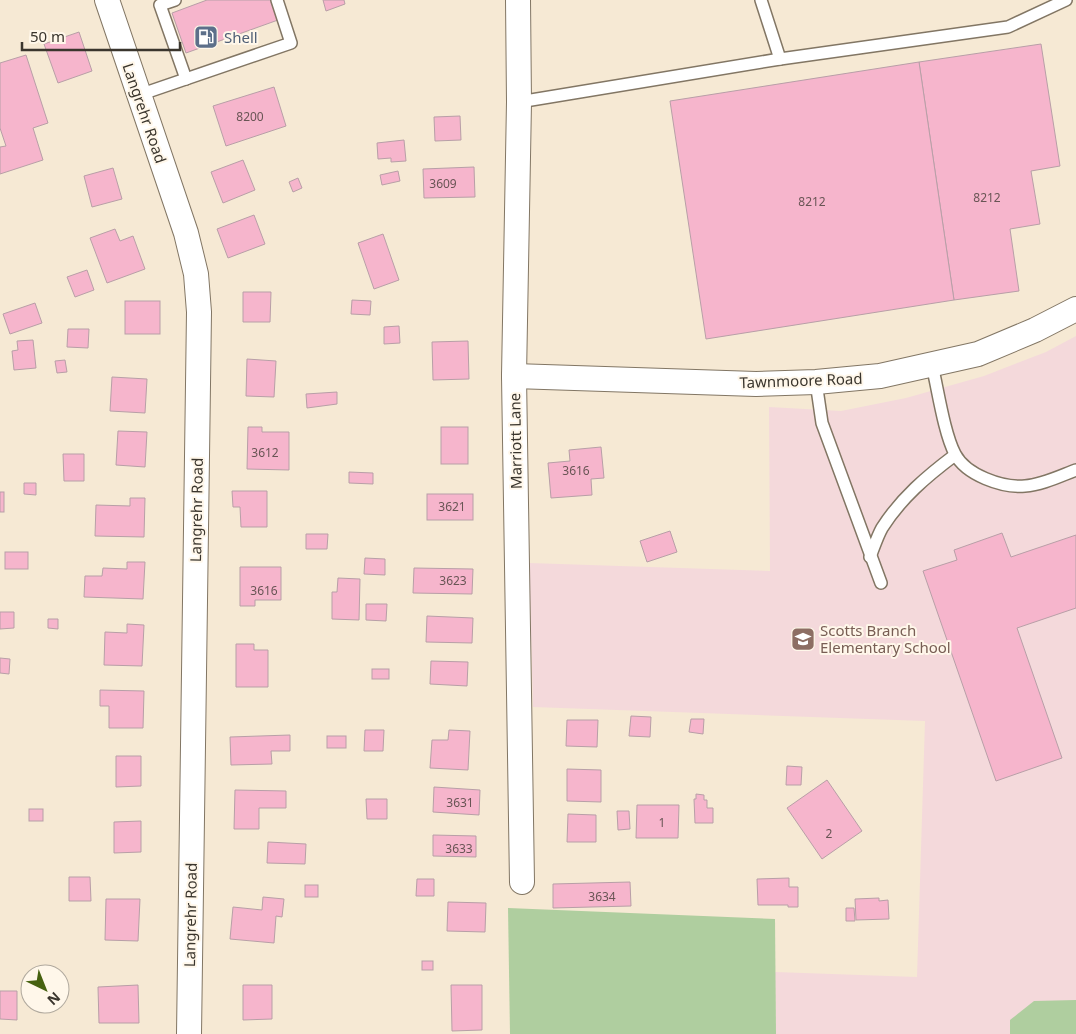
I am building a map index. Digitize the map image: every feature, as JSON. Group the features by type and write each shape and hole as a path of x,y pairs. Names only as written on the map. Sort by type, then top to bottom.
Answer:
{"street":[{"name":"Langrehr Road","path":"107,0 186,233 196,274 199,312 189,1034"},
{"name":"Marriott Lane","path":"518,0 519,102 514,376 522,882"},
{"name":"Tawnmoore Road","path":"514,376 756,384 816,382 880,376 978,354 1035,330 1076,309"}],"lane":[{"path":"175,0 160,5 186,79"},
{"path":"139,95 291,43 277,0"},
{"path":"761,0 780,58"},
{"path":"519,102 780,58 1008,27 1066,0"},
{"path":"932,365 955,455 967,470 984,478 1005,484 1025,486 1076,470"},
{"path":"816,382 822,423 881,583"},
{"path":"870,557 881,530 897,507 931,473 955,455"}],"shaded area":[{"name":"Scotts Branch Elementary School","path":"1076,336 1076,1034 776,1034 775,972 917,977 925,721 533,707 529,563 770,571 769,407 841,411 906,398 984,376 1046,352"}],"green space":[{"path":"508,908 775,919 776,1034 510,1034"},
{"path":"1076,1000 1076,1034 1010,1034 1010,1020 1034,1001"}],"building":[{"name":"Shell","path":"207,0 271,0 278,20 186,53 172,13"},
{"path":"323,0 344,0 345,4 326,11"},
{"path":"79,32 92,71 58,83 44,44"},
{"path":"1041,44 1060,166 1031,171 1040,224 1010,229 1019,291 954,300 919,62"},
{"path":"26,55 48,123 33,128 43,160 0,174 0,147 6,146 0,128 0,63"},
{"path":"919,62 954,300 706,339 670,101"},
{"path":"274,87 286,126 226,146 213,106"},
{"path":"460,116 461,140 435,141 434,117"},
{"path":"404,140 406,161 391,162 391,158 378,159 377,143"},
{"path":"243,160 255,190 223,203 211,172"},
{"path":"474,167 475,197 424,198 423,169"},
{"path":"113,168 122,199 92,207 84,176"},
{"path":"398,171 400,181 382,185 380,175"},
{"path":"298,178 302,188 293,192 289,182"},
{"path":"254,215 265,244 228,258 217,229"},
{"path":"115,229 120,241 133,236 145,269 107,283 90,238"},
{"path":"383,234 399,280 374,289 358,243"},
{"path":"87,270 94,290 75,297 67,277"},
{"path":"243,292 271,292 270,322 243,322"},
{"path":"352,300 371,301 370,315 351,314"},
{"path":"125,301 160,301 160,334 125,334"},
{"path":"35,303 42,323 10,334 3,314"},
{"path":"399,326 400,343 384,344 384,327"},
{"path":"68,329 89,329 88,348 67,347"},
{"path":"33,340 36,368 14,370 12,351 18,350 17,341"},
{"path":"468,341 469,379 433,380 432,342"},
{"path":"247,359 276,361 274,397 246,396"},
{"path":"65,360 67,372 57,373 55,361"},
{"path":"112,377 147,379 145,413 110,411"},
{"path":"337,392 337,404 307,408 306,394"},
{"path":"248,427 262,427 262,432 289,432 289,470 247,469"},
{"path":"441,427 468,427 468,464 441,464"},
{"path":"118,431 147,432 145,467 116,465"},
{"path":"601,447 604,478 591,479 592,495 551,498 548,463 570,461 569,450"},
{"path":"63,454 84,454 84,481 64,481"},
{"path":"349,472 373,473 373,484 349,483"},
{"path":"24,483 36,483 36,495 24,494"},
{"path":"232,491 267,491 267,527 241,527 240,507 233,507"},
{"path":"0,492 4,492 4,512 0,512"},
{"path":"427,494 473,494 473,520 427,520"},
{"path":"130,498 145,498 144,537 95,536 96,505 130,506"},
{"path":"670,531 677,552 647,562 640,541"},
{"path":"1002,533 1011,557 1076,535 1076,608 1017,628 1062,758 996,781 923,571 957,560 954,550"},
{"path":"306,534 328,534 327,549 306,549"},
{"path":"5,552 28,552 28,569 5,569"},
{"path":"365,558 385,559 385,575 364,574"},
{"path":"127,562 145,562 143,599 84,597 85,576 102,576 103,568 127,569"},
{"path":"240,567 281,567 281,600 255,600 255,606 240,606"},
{"path":"414,568 473,569 472,594 413,593"},
{"path":"338,578 360,579 359,620 332,619 332,592 337,592"},
{"path":"366,604 387,604 386,621 366,620"},
{"path":"0,612 14,612 14,628 0,629"},
{"path":"427,616 473,618 472,643 426,642"},
{"path":"48,619 58,619 58,629 48,628"},
{"path":"127,624 144,625 142,666 104,665 105,632 127,633"},
{"path":"236,644 254,644 254,650 268,650 268,687 236,687"},
{"path":"0,658 10,659 9,674 0,673"},
{"path":"431,661 468,662 467,686 430,684"},
{"path":"372,669 389,669 389,679 372,679"},
{"path":"100,690 144,691 143,728 109,728 109,706 100,706"},
{"path":"631,716 651,717 650,737 629,736"},
{"path":"691,719 704,719 703,734 689,732"},
{"path":"567,720 598,720 597,747 566,746"},
{"path":"365,730 384,730 383,751 364,751"},
{"path":"449,730 470,731 468,770 430,768 432,740 448,740"},
{"path":"290,735 290,751 271,751 272,764 231,765 230,737"},
{"path":"327,736 346,736 346,748 327,748"},
{"path":"116,756 141,756 141,786 116,787"},
{"path":"787,766 802,767 801,785 786,785"},
{"path":"567,769 601,770 601,802 567,801"},
{"path":"827,780 862,831 822,859 787,808"},
{"path":"434,787 480,790 479,815 433,812"},
{"path":"235,790 286,791 286,808 259,808 259,829 234,829"},
{"path":"696,794 704,795 704,800 707,800 707,808 713,808 713,823 695,823 694,799 696,799"},
{"path":"366,799 387,799 387,819 367,819"},
{"path":"637,805 679,805 678,838 636,838"},
{"path":"29,809 43,809 43,821 29,821"},
{"path":"617,811 629,811 630,829 618,830"},
{"path":"568,814 596,815 596,842 567,842"},
{"path":"141,821 141,852 114,853 114,822"},
{"path":"433,835 476,836 476,857 433,856"},
{"path":"268,842 306,844 305,864 267,863"},
{"path":"69,877 90,877 91,901 69,901"},
{"path":"789,878 789,887 798,887 798,907 758,905 757,879"},
{"path":"417,879 434,879 434,896 416,896"},
{"path":"630,882 631,906 553,908 553,884"},
{"path":"305,885 318,885 318,897 305,897"},
{"path":"263,897 284,899 282,917 276,916 274,943 230,939 233,907 262,910"},
{"path":"879,898 879,901 888,900 889,919 856,920 855,899"},
{"path":"106,899 140,899 138,941 105,940"},
{"path":"448,902 486,903 485,932 447,931"},
{"path":"846,908 854,908 855,921 846,921"},
{"path":"422,961 433,961 433,970 422,970"},
{"path":"138,985 139,1023 99,1023 98,987"},
{"path":"243,985 272,985 272,1019 243,1020"},
{"path":"451,985 482,985 482,1030 452,1031"},
{"path":"0,991 17,991 17,1020 0,1019"}],"place":[{"name":"Shell","path":"206,37"},
{"name":"Scotts Branch Elementary School","path":"803,639"}]}
